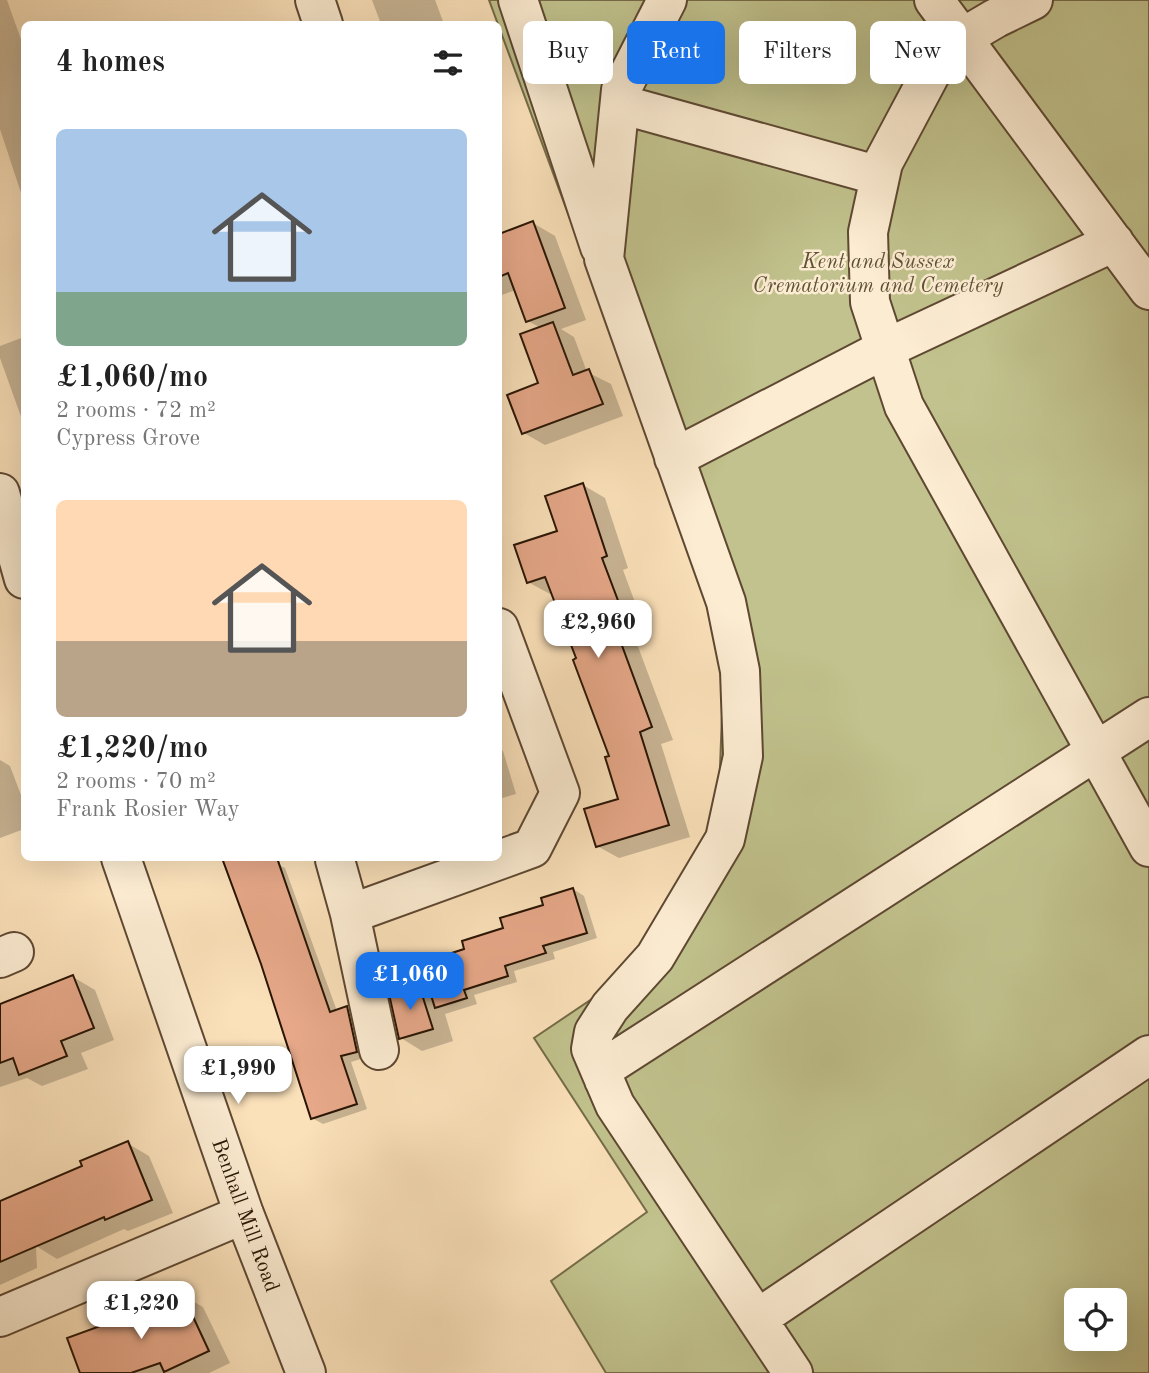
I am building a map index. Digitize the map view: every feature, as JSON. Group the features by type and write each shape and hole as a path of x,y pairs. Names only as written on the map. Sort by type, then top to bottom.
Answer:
{"street":[{"path":"315,0 322,21"},
{"path":"518,0 604,259 726,603 740,671 743,756 725,839 655,957 610,1007 594,1032 591,1049 615,1105 793,1373"},
{"path":"604,259 621,90 667,0"},
{"path":"934,0 949,21"},
{"path":"966,36 1033,0"},
{"path":"966,43 1149,290"},
{"path":"925,84 883,163 868,232 870,302 904,406 1149,847"},
{"path":"620,104 880,176"},
{"path":"674,458 885,349 1114,242"},
{"path":"2,507 21,569"},
{"path":"502,636 560,793 533,848 502,859"},
{"path":"604,1080 604,1068 1149,717"},
{"name":"Benhall Mill Road","path":"122,861 244,1214 306,1373"},
{"path":"335,861 350,914 379,1050"},
{"path":"350,914 497,861"},
{"path":"757,1319 1149,1055"},
{"path":"0,1317 244,1214"}],"green space":[{"name":"Kent and Sussex Crematorium and Cemetery","path":"489,0 1149,0 1149,1373 606,1373 551,1281 647,1212 534,1038 617,982 718,818 725,638 502,35 502,21 497,21"}],"building":[{"path":"533,221 565,308 526,322 508,273 502,276 502,233"},
{"path":"553,322 573,375 589,369 603,404 522,434 507,395 538,383 520,334"},
{"path":"583,483 607,556 602,558 628,627 617,632 652,727 640,732 669,825 596,847 584,809 618,799 605,757 609,756 545,577 527,583 514,545 557,531 545,496"},
{"path":"223,861 278,861 330,1012 347,1006 357,1052 341,1056 357,1104 311,1119 261,964"},
{"path":"573,888 587,933 543,946 546,953 505,966 508,976 464,990 467,998 435,1008 421,963 464,949 462,941 503,928 500,918 543,905 541,898"},
{"path":"73,975 94,1028 61,1041 67,1056 19,1075 13,1058 0,1063 0,1004"},
{"path":"419,985 433,1029 399,1039 389,994"},
{"path":"128,1141 152,1200 105,1220 104,1217 0,1262 0,1201 82,1166 80,1161"},
{"path":"182,1293 209,1351 164,1372 160,1363 131,1373 80,1373 67,1338 147,1309"}]}
